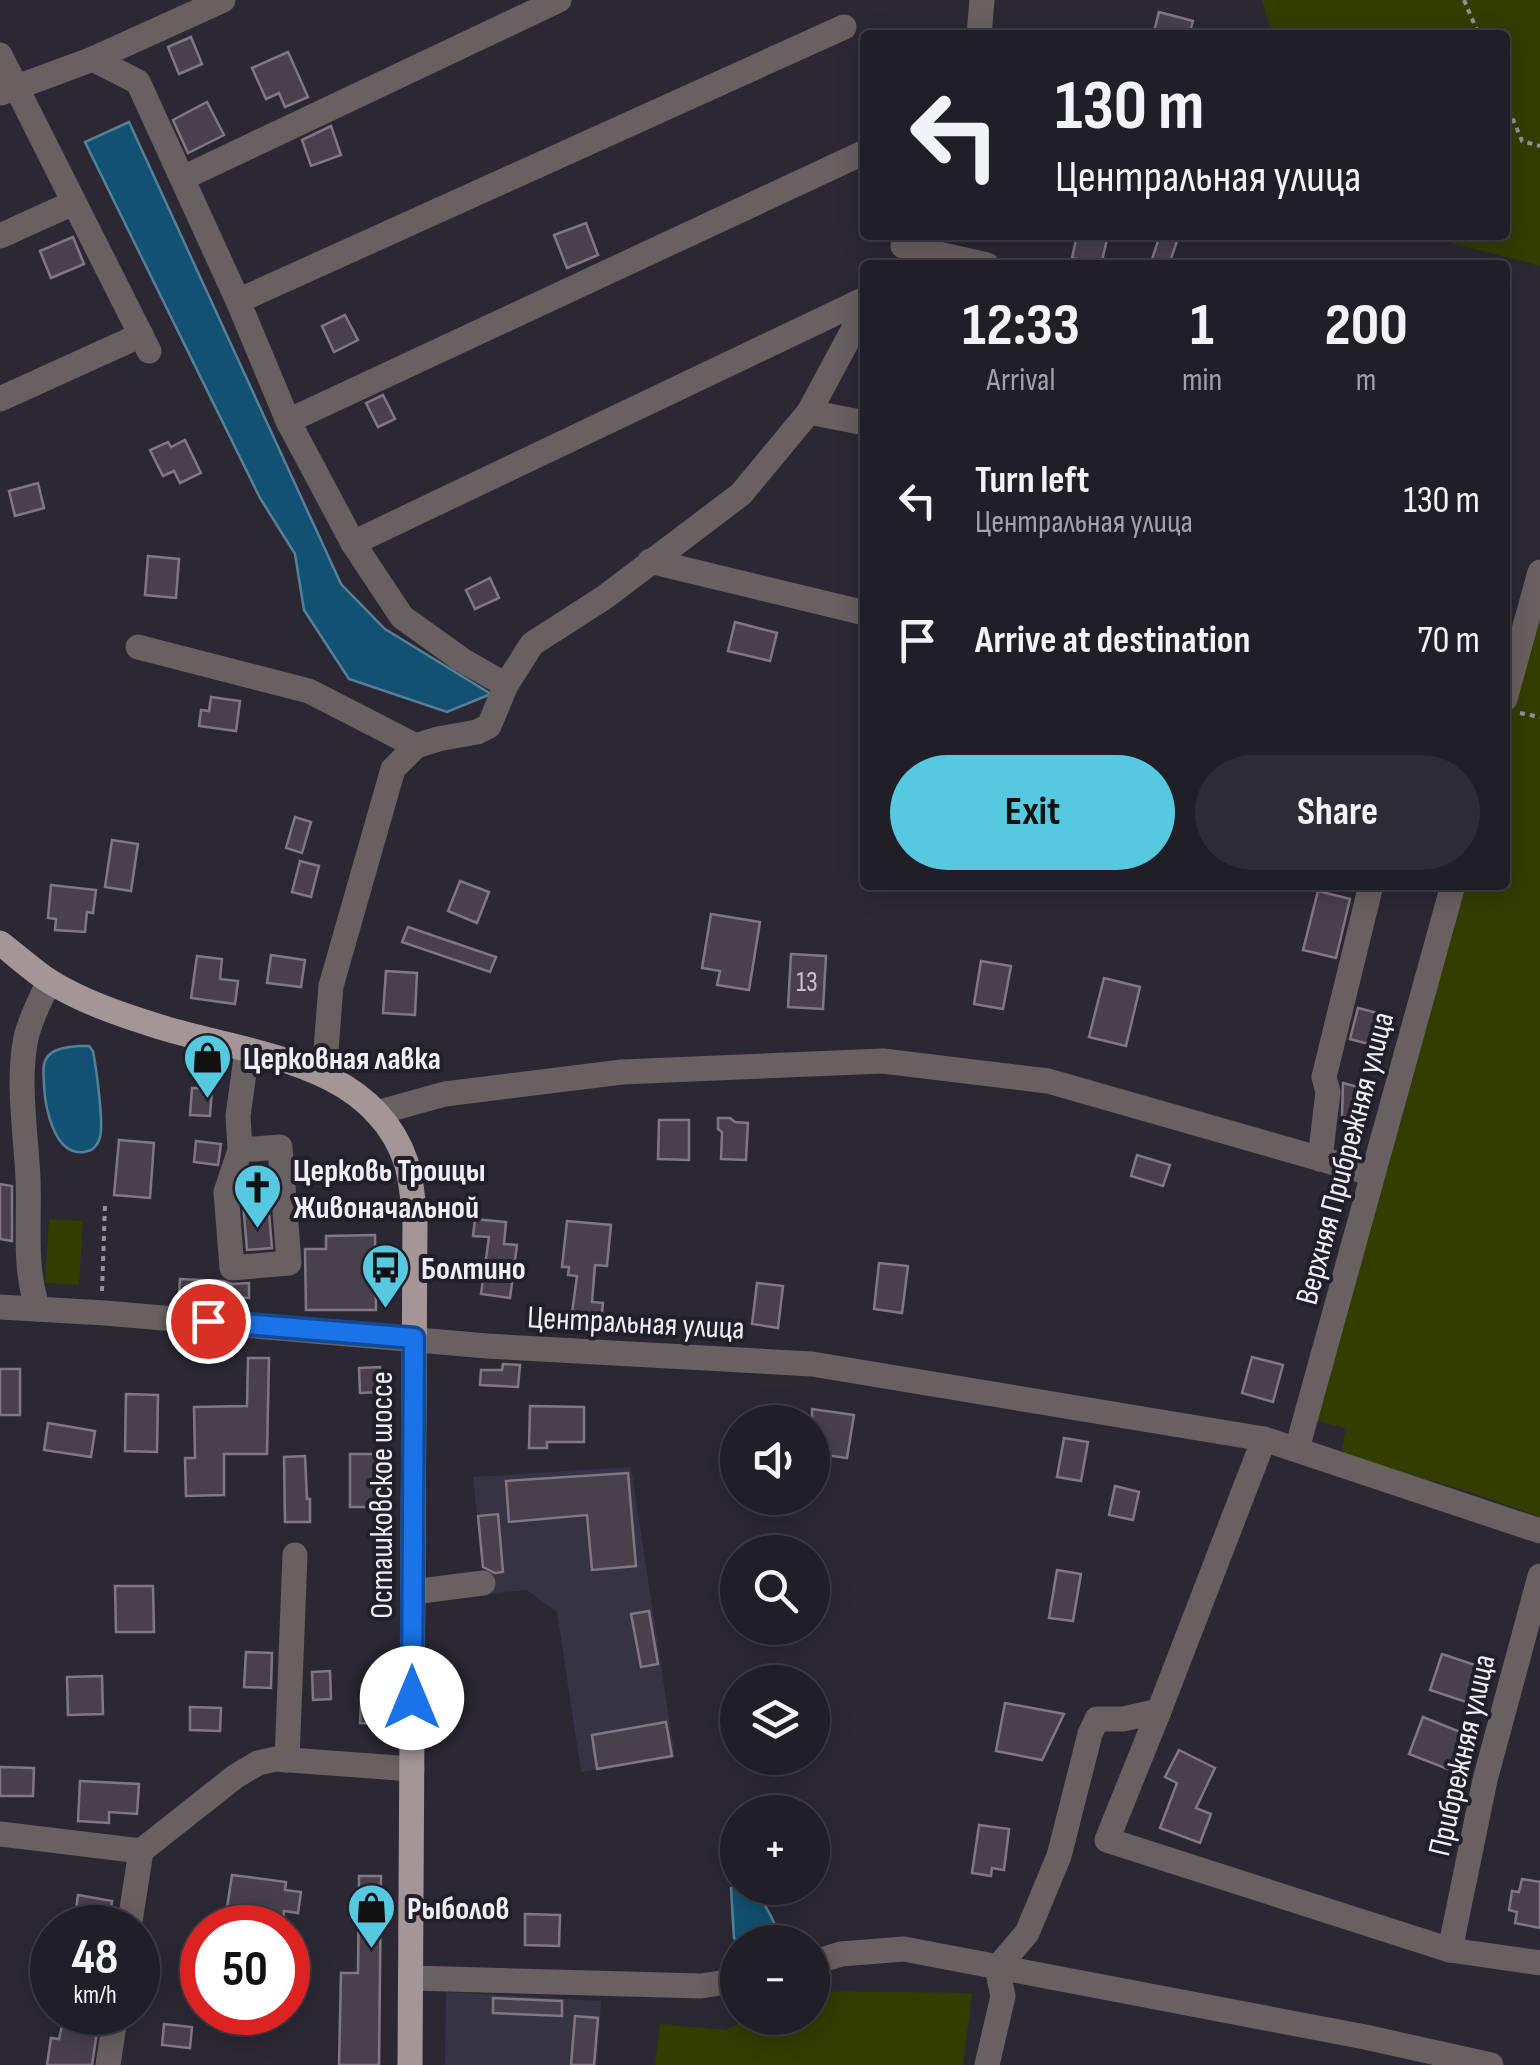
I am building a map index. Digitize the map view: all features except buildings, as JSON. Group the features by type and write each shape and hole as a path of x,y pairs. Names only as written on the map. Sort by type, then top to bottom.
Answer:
{"main road":[{"name":"Осташковское шоссе","path":"0,943 49,981 120,1014 285,1060 324,1075 352,1091 376,1113 395,1136 406,1162 415,1222 410,2065"}],"street":[{"path":"8,90 93,58 223,0"},
{"path":"183,178 559,0"},
{"path":"238,301 844,27"},
{"path":"0,55 8,90 73,203 145,343 0,399"},
{"path":"93,58 138,82 288,421 353,543 402,617 462,660 506,685"},
{"path":"288,421 860,154"},
{"path":"0,236 73,203"},
{"path":"901,249 960,260"},
{"path":"353,543 860,301"},
{"path":"324,1075 330,986 394,769 416,746 489,726 506,685 532,644 604,597 740,494 809,412 860,317"},
{"path":"809,412 860,422"},
{"path":"650,561 860,612"},
{"path":"1510,681 1540,572"},
{"path":"138,647 309,691 416,746"},
{"path":"1320,1159 1328,1092 1324,1077 1370,890"},
{"name":"Верхняя Прибрежняя улица","path":"1297,1448 1453,890"},
{"path":"38,1309 30,1287 28,1260 23,1086 26,1038 49,981"},
{"path":"240,1150 280,1146 290,1263 232,1268 226,1192 240,1150 238,1116 247,1051"},
{"path":"376,1113 445,1094 622,1072 882,1061 1048,1081 1364,1171"},
{"name":"Центральная улица","path":"0,1307 265,1314 487,1346 812,1364 1264,1439"},
{"path":"1107,1840 1264,1439 1540,1531"},
{"path":"287,1760 295,1556"},
{"name":"Прибрежняя улица","path":"1450,1950 1485,1780 1540,1576"},
{"path":"413,1592 483,1583"},
{"path":"987,2065 1003,1996 998,1968 1027,1933 1059,1856 1090,1734 1097,1720 1159,1711"},
{"path":"133,1905 141,1852 258,1762 276,1759 412,1768"},
{"path":"0,1834 141,1852"},
{"path":"1059,1856 1107,1840 1450,1950 1540,1963"},
{"path":"830,1957 904,1948 1490,2065"},
{"path":"411,1978 466,1987 720,1983"},
{"path":"108,2065 113,2035"}],"path":[{"path":"1464,0 1476,30"},
{"path":"1510,112 1522,141 1540,146"},
{"path":"100,1312 104,1206"}],"shaded area":[{"path":"631,1467 675,1758 581,1772 557,1612 527,1590 485,1594 473,1477"},
{"path":"446,1992 601,2001 597,2065 445,2065"}],"green space":[{"path":"1262,0 1540,0 1540,266 1440,240 1510,240 1510,30 1271,30"},
{"path":"1540,562 1540,1517 1470,1492 1341,1455 1346,1428 1313,1420 1454,890 1510,890 1510,675"},
{"path":"49,1219 83,1221 79,1285 45,1283"},
{"path":"830,1991 972,1993 963,2065 655,2065 660,2024 720,2029 720,2035 830,2035"}],"water":[{"path":"129,122 341,584 385,629 491,694 447,712 349,679 304,610 295,554 260,498 85,142"},
{"path":"89,1046 93,1051 100,1108 99,1140 84,1152 74,1151 58,1138 49,1117 44,1085 46,1058 59,1049"},
{"path":"732,1905 764,1905 775,1925 733,1925"}],"place":[{"name":"Церковная лавка","path":"208,1100"},
{"name":"Церковь Троицы Живоначальной","path":"258,1230"},
{"name":"Болтино","path":"386,1310"},
{"name":"Рыболов","path":"372,1950"}],"route":[{"path":"208,1321 414,1338 412,1698"}]}
